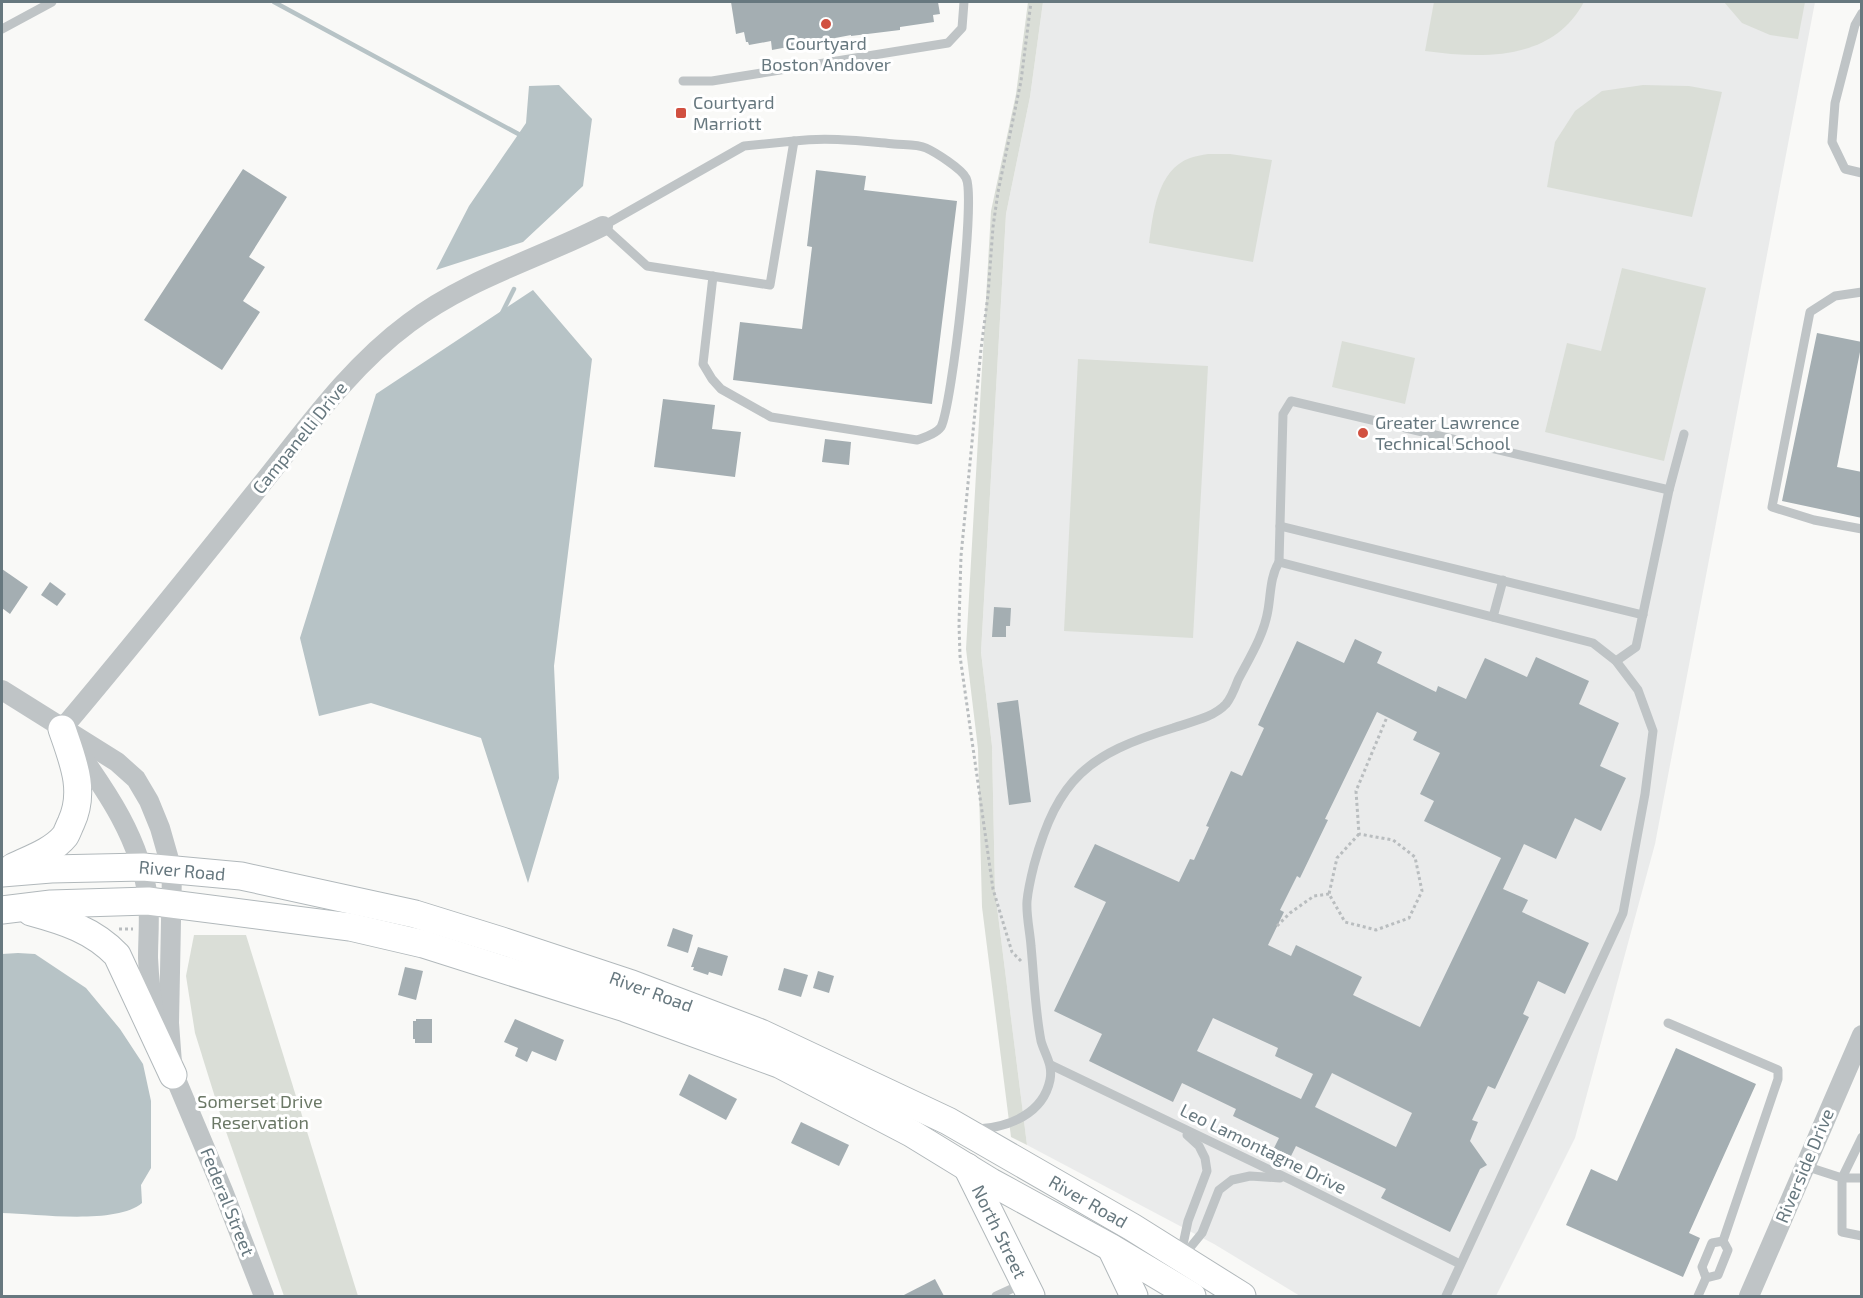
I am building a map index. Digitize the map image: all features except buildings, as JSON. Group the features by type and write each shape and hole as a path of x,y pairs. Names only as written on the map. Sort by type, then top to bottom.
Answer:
{"main road":[{"path":"2,872 37,856 65,836 75,813 79,790 75,766 62,729"},
{"name":"River Road","path":"2,872 143,867 166,891 350,927 423,944 625,1008 779,1064 911,1133 991,1182 1177,1284 1242,1296"},
{"name":"River Road","path":"7,909 110,901 241,876 415,914 502,941 632,984 761,1032 948,1121 1132,1227 1177,1284"},
{"path":"7,909 80,928 95,936 117,955 173,1075"},
{"name":"North Street","path":"967,1167 1028,1290"},
{"path":"1110,1247 1134,1296"}],"street":[{"name":"Campanelli Drive","path":"62,729 329,400 379,346 440,301 477,282 560,248 603,226"},
{"name":"Federal Street","path":"2,690 117,762 136,779 149,801 160,828 166,891 169,1023 173,1075 224,1191 264,1296"},
{"path":"62,729 107,794 124,824 143,867"},
{"name":"Riverside Drive","path":"1749,1296 1862,1035"}],"lane":[{"path":"2,29 52,2"},
{"path":"682,81 712,81 948,43 962,28 964,2"},
{"path":"1862,13 1855,25 1835,103 1832,142 1845,170 1862,173"},
{"path":"713,276 704,364 712,379 721,389 771,417 917,440 931,435 940,428 948,403 965,268 970,193 966,177 947,161 924,147 831,138 794,141 744,146 603,226 647,266 713,276 770,285 794,141"},
{"path":"1862,292 1835,296 1810,312 1772,507 1814,520 1862,529"},
{"path":"964,1130 993,1128 1013,1122 1036,1108 1043,1100 1050,1080 1051,1065 1042,1042 1027,902 1034,866 1044,834 1060,797 1077,776 1096,759 1141,738 1213,714 1226,703 1260,639 1268,611 1273,572 1279,562 1283,414 1291,401 1669,490"},
{"path":"1616,661 1636,647 1669,490 1684,434"},
{"path":"1280,526 1643,615"},
{"path":"1279,562 1593,643 1616,661 1638,690 1653,731 1645,794 1623,913 1446,1296"},
{"path":"1493,617 1503,580"},
{"path":"1668,1023 1778,1070 1778,1080 1723,1241 1728,1250 1718,1275 1706,1278"},
{"name":"Leo Lamontagne Drive","path":"1051,1065 1460,1264"},
{"path":"1177,1284 1188,1221 1207,1170 1205,1158 1199,1146 1181,1129"},
{"path":"1862,1137 1842,1178 1842,1232 1862,1236"},
{"path":"1805,1166 1842,1178 1862,1178"},
{"path":"1177,1284 1202,1233 1219,1190 1232,1180 1250,1176 1291,1180"},
{"path":"1698,1296 1706,1278 1702,1267 1712,1243 1723,1241"},
{"path":"996,1296 1028,1290"}],"path":[{"path":"1031,2 1021,81 993,227 961,556 959,624 961,667 993,890 1012,952 1033,972"},
{"path":"1359,834 1393,840 1415,857 1422,891 1409,918 1376,930 1345,922 1329,894 1337,858 1359,834 1356,791 1387,717"},
{"path":"1277,926 1290,913 1314,896 1329,894"}],"shaded area":[{"name":"Greater Lawrence Technical School","path":"1043,2 1815,2 1655,844 1575,1138 1496,1296 1300,1296 1214,1244 1027,1145 995,891 992,746 981,652 1006,214 1030,97"},
{"path":"559,85 592,119 583,186 523,242 436,270 469,206 526,123 529,86"},
{"path":"533,290 592,359 554,666 559,778 528,883 481,738 371,703 319,716 300,638 376,394"},
{"path":"2,954 35,954 86,988 120,1029 143,1064 151,1101 151,1168 141,1185 142,1203 130,1210 114,1214 75,1217 2,1213"}],"green space":[{"path":"1028,2 1043,2 1030,97 1006,214 981,652 992,746 995,891 1027,1145 1011,1137 982,907 978,749 966,649 991,211 1016,94"},
{"path":"1434,2 1584,2 1570,21 1554,36 1535,46 1515,52 1470,55 1425,51"},
{"path":"1724,2 1805,2 1798,39 1770,35 1742,23"},
{"path":"1643,85 1689,86 1722,92 1692,217 1547,187 1555,142 1575,111 1602,91"},
{"path":"1208,154 1230,154 1272,160 1253,262 1149,243 1155,207 1170,172 1190,158"},
{"path":"1622,268 1706,288 1664,461 1545,432 1567,343 1601,351"},
{"path":"1342,341 1415,358 1405,404 1332,387"},
{"path":"1078,359 1208,366 1193,638 1064,631"},
{"name":"Somerset Drive Reservation","path":"194,935 246,935 358,1296 284,1296 223,1123 195,1033 186,976"}],"waterway":[{"path":"274,2 524,137"},
{"path":"501,315 514,289"}],"place":[{"name":"Courtyard Boston Andover","path":"826,24"},
{"name":"Courtyard Marriott","path":"681,113"},
{"name":"Greater Lawrence Technical School","path":"1363,433"}]}
